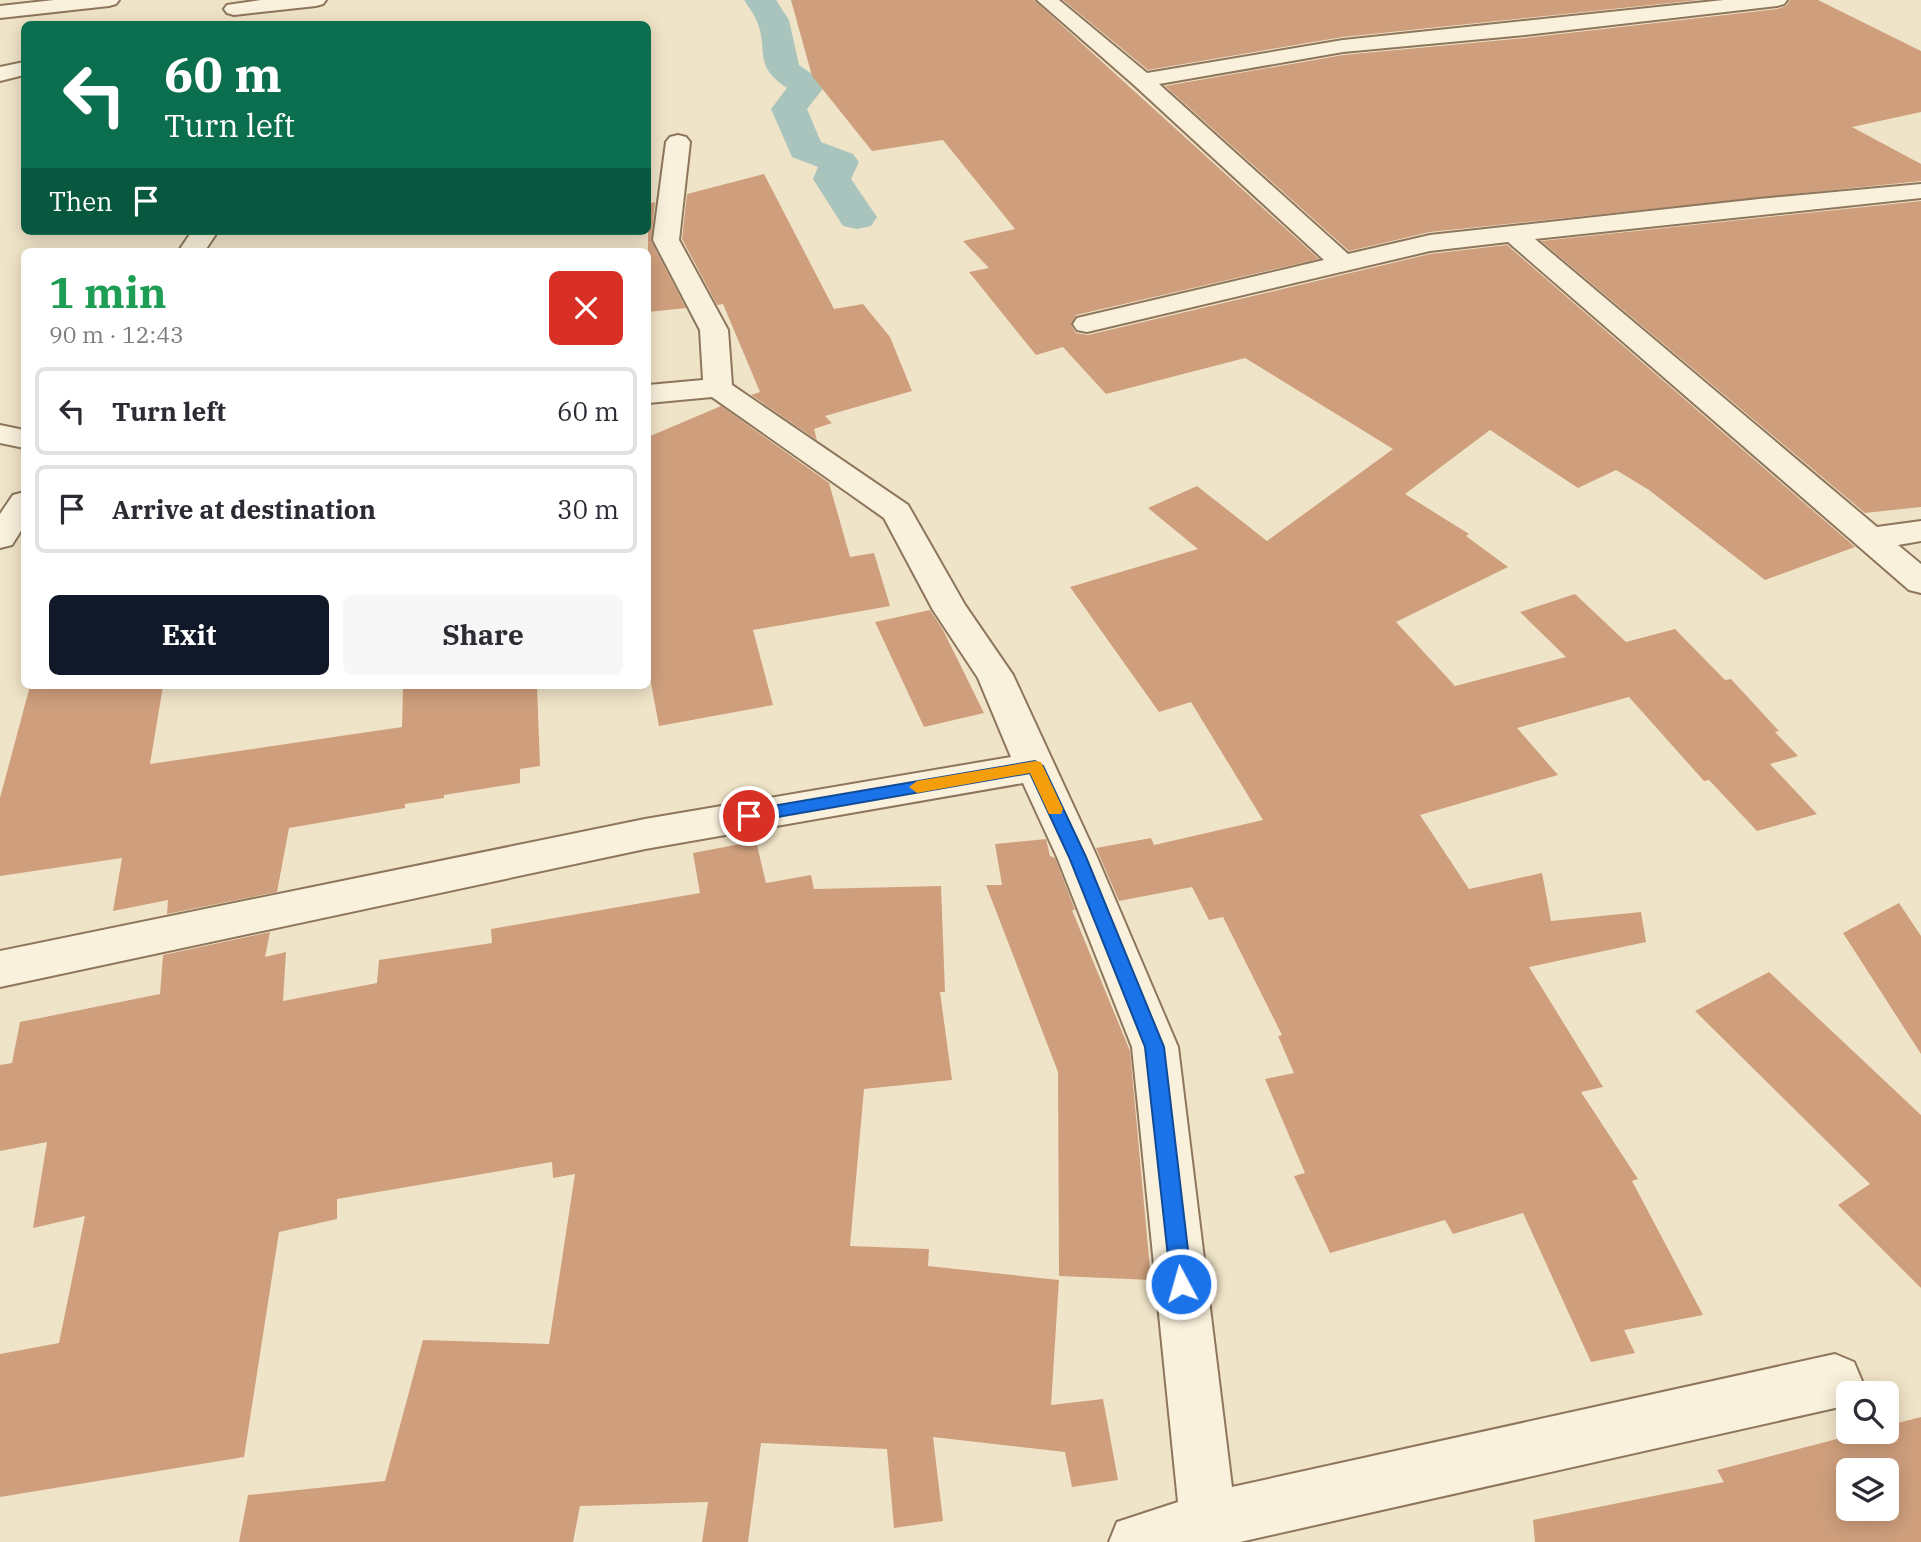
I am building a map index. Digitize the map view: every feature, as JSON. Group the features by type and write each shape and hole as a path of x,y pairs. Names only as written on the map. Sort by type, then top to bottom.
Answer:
{"street":[{"path":"0,12 109,0"},
{"path":"233,11 316,0"},
{"path":"1047,0 1142,80 1343,264"},
{"path":"1142,80 1343,46 1525,29 1777,0"},
{"path":"0,74 21,70"},
{"path":"678,142 666,240 714,330 718,387"},
{"path":"1087,324 1430,243 1759,206 1921,191"},
{"path":"1514,234 1921,582"},
{"path":"651,394 718,387 897,512 950,610 995,676 1077,857 1155,1047 1208,1521"},
{"path":"0,433 21,438"},
{"path":"0,538 21,506"},
{"path":"1870,538 1921,531"},
{"path":"0,969 645,834 1035,766"},
{"path":"1137,1542 1208,1521 1835,1381"}],"building":[{"path":"791,0 1034,0 1319,259 1076,315 1071,325 1076,333 1088,335 1430,254 1507,245 1855,547 1765,580 1649,490 1616,470 1578,488 1490,430 1405,494 1469,534 1466,536 1508,567 1396,622 1455,686 1566,657 1520,612 1575,594 1626,642 1675,629 1725,680 1731,679 1798,756 1770,764 1817,814 1757,831 1709,780 1704,781 1629,697 1517,728 1558,775 1420,815 1469,889 1542,873 1551,921 1641,912 1646,942 1529,967 1603,1087 1581,1092 1638,1179 1632,1181 1703,1315 1624,1330 1635,1353 1591,1362 1523,1213 1453,1234 1445,1220 1330,1253 1294,1176 1305,1173 1265,1079 1294,1073 1278,1036 1282,1035 1223,917 1209,920 1192,887 1119,901 1096,848 1151,838 1154,845 1263,820 1191,702 1159,712 1070,587 1198,549 1148,508 1197,486 1267,541 1393,449 1245,358 1106,394 1063,347 1036,355 969,272 989,268 963,241 1015,229 943,140 872,151 812,76"},
{"path":"1063,0 1699,0 1343,37 1148,70"},
{"path":"1790,0 1818,0 1921,51 1921,112 1852,127 1921,164 1921,181 1430,232 1349,251 1165,86 1343,55 1525,38 1777,9 1786,6"},
{"path":"764,174 834,309 863,304 890,337 912,391 825,416 832,423 814,429 817,440 751,395 760,392 723,304 717,305 682,239 687,194"},
{"path":"1921,201 1921,507 1865,513 1541,241"},
{"path":"655,202 651,241 686,308 651,312 651,248 648,248 648,235 651,235 651,203"},
{"path":"721,406 829,483 850,557 874,553 890,606 753,630 773,705 659,726 651,683 651,436"},
{"path":"930,610 943,630 984,713 924,727 875,622"},
{"path":"29,689 162,689 150,764 402,727 403,689 537,689 540,766 520,769 520,783 444,795 444,798 405,804 405,808 289,828 277,892 167,914 168,900 113,911 122,858 0,876 0,798"},
{"path":"1046,839 1050,856 1055,858 1075,910 1072,910 1130,1051 1151,1280 1059,1276 1058,1072 986,885 1002,885 995,844"},
{"path":"756,841 766,883 811,875 814,889 941,886 945,992 940,992 952,1080 864,1089 850,1246 929,1249 928,1266 1059,1280 1051,1405 1103,1399 1118,1480 1072,1487 1065,1452 933,1437 943,1521 894,1528 887,1449 761,1443 748,1542 702,1542 708,1502 580,1506 573,1542 239,1542 248,1495 385,1481 423,1340 549,1344 575,1174 553,1178 552,1162 337,1199 337,1219 279,1232 244,1457 0,1497 0,1354 59,1343 85,1216 33,1228 47,1142 0,1151 0,1065 12,1063 20,1022 160,994 163,955 270,932 265,957 286,952 283,1001 377,983 379,960 492,943 491,929 700,893 693,853"},
{"path":"1899,903 1921,936 1921,1054 1843,933"},
{"path":"1769,972 1921,1115 1921,1288 1838,1205 1870,1184 1695,1011"},
{"path":"1921,1417 1921,1542 1535,1542 1533,1520 1724,1482 1717,1470 1836,1439 1836,1444 1899,1444 1899,1423"}],"waterway":[{"path":"760,0 773,20 783,70 807,86 789,109 805,149 840,162 832,179 857,217"}],"slow traffic":[{"path":"917,787 1035,766 1055,809"}],"route":[{"path":"749,816 1035,766 1077,857 1155,1047 1181,1284"}]}
